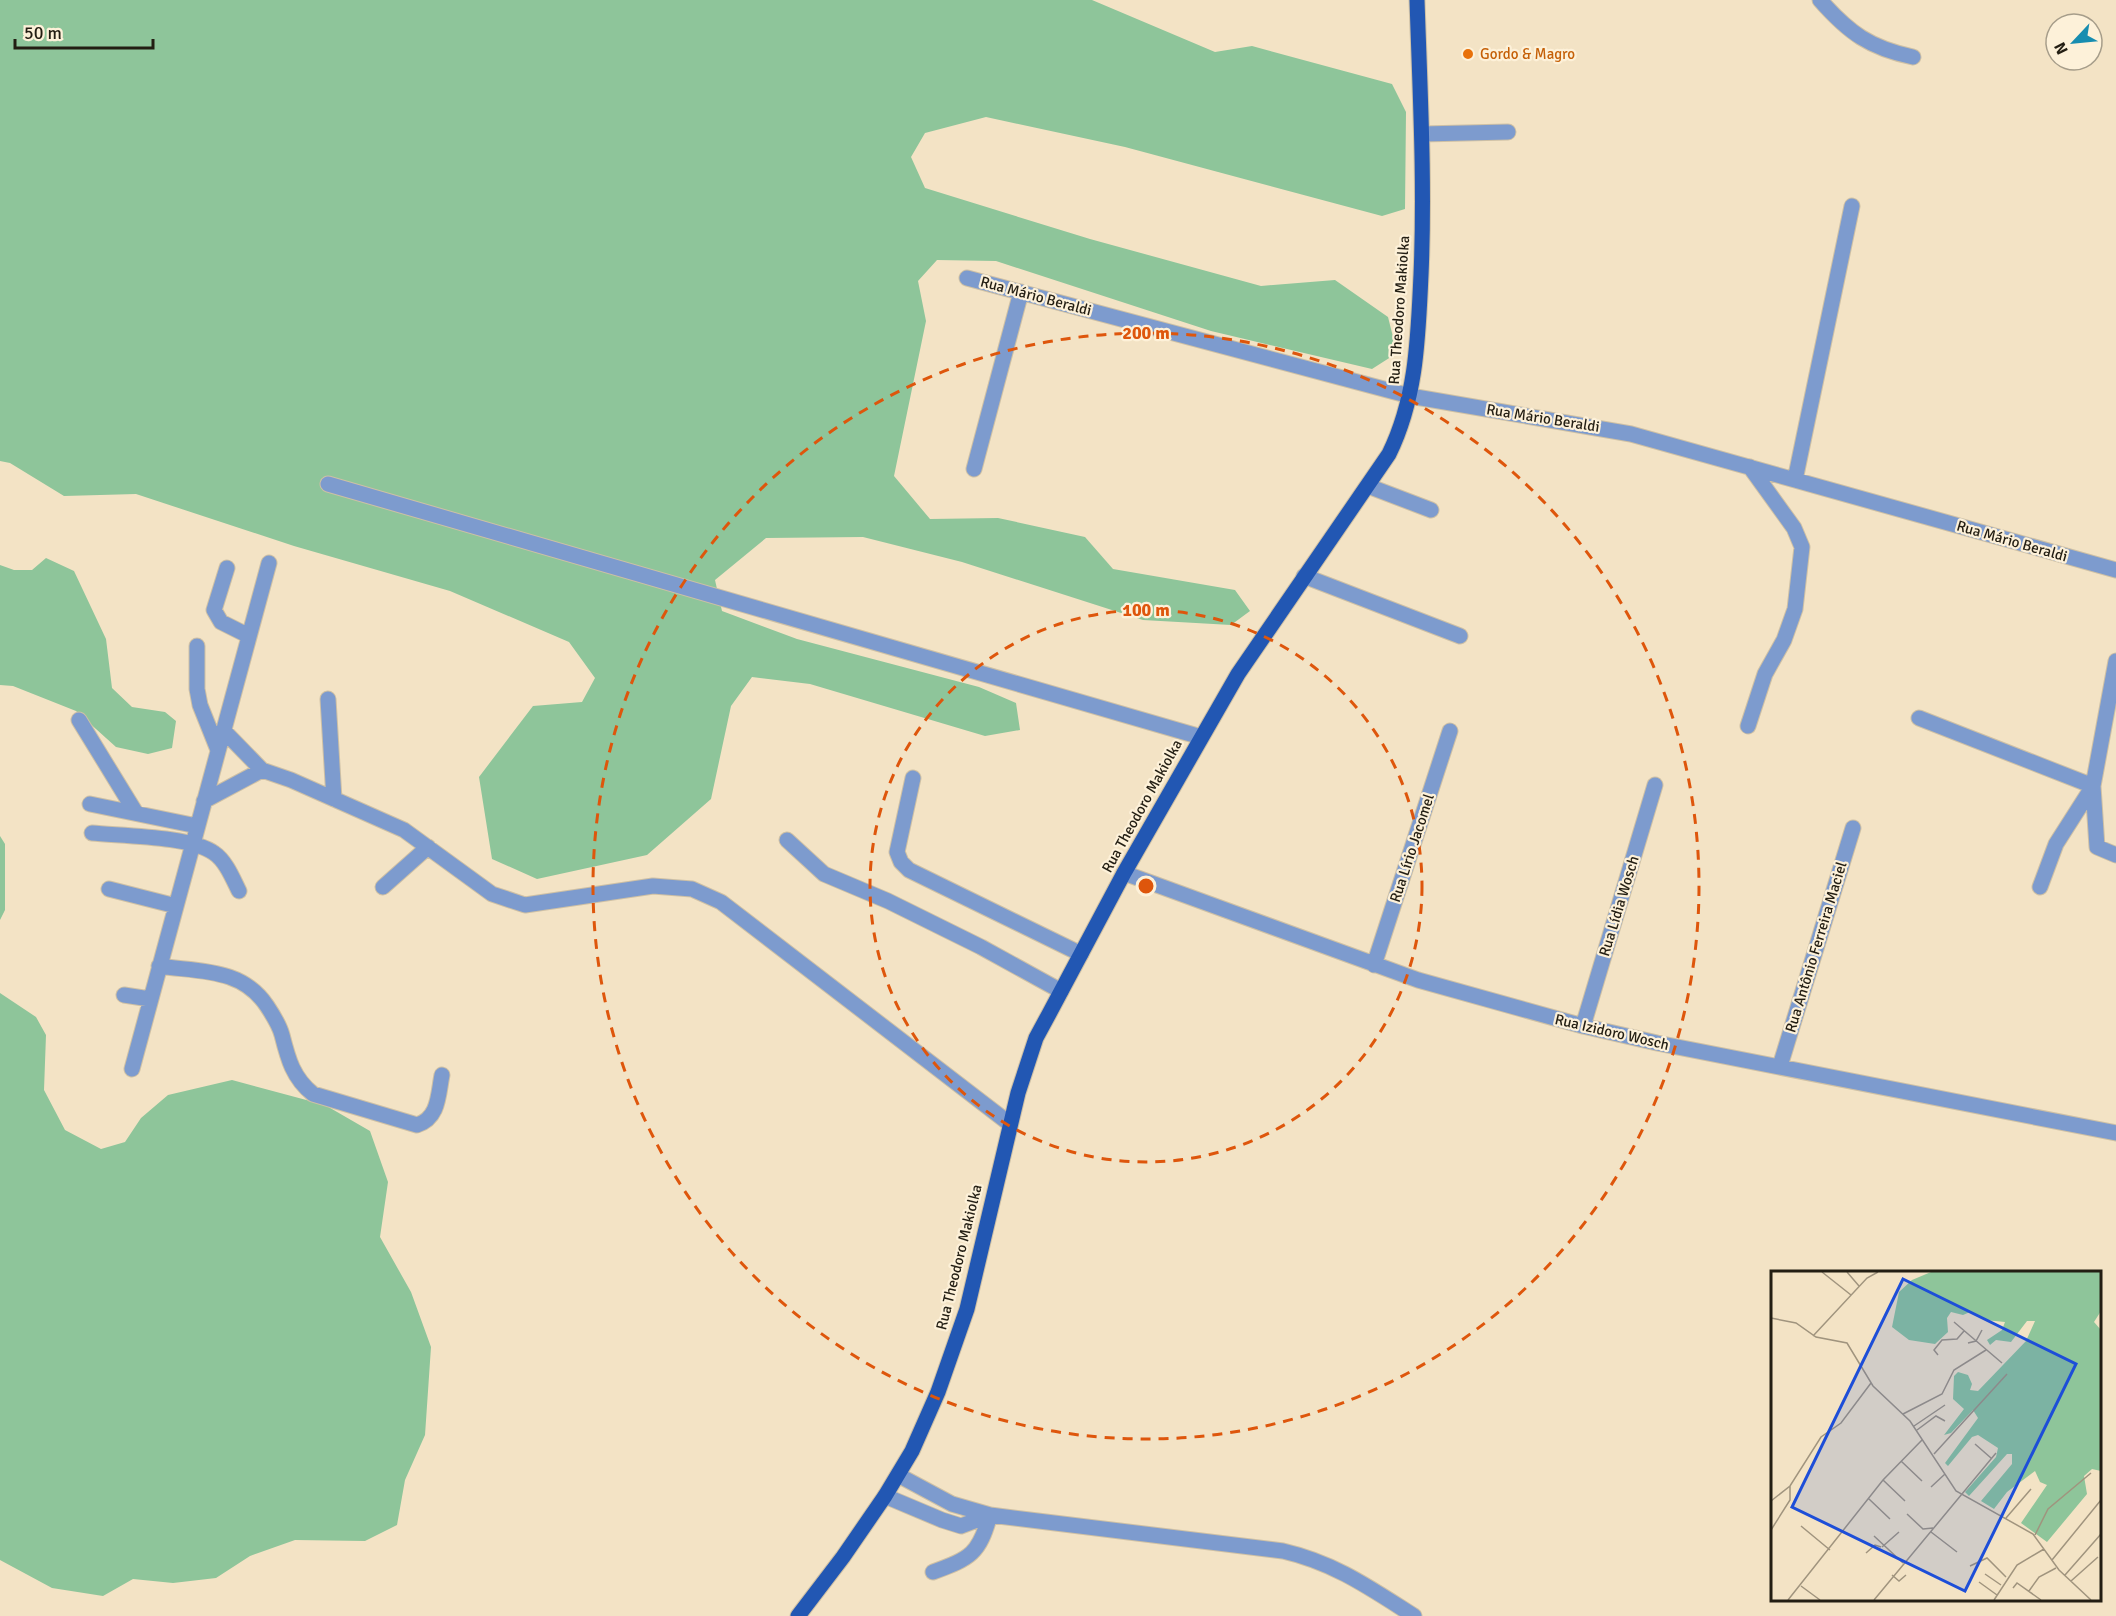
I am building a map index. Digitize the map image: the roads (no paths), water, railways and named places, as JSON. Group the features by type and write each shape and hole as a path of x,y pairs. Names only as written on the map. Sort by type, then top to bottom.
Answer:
{"main road":[{"name":"Rua Theodoro Makiolka","path":"798,1616 843,1557 885,1496 925,1423 955,1348 967,1308 1010,1124 1036,1038 1124,873 1238,674 1368,486 1398,436 1410,396 1418,338 1423,231 1417,0"}],"street":[{"path":"1820,0 1844,25 1877,48 1913,57"},
{"path":"1422,134 1508,132"},
{"path":"1795,480 1852,206"},
{"name":"Rua Mário Beraldi","path":"967,278 1410,396 1613,430 1666,443 2116,570"},
{"path":"974,469 1021,292"},
{"path":"1748,726 1765,674 1784,640 1796,609 1802,547 1794,528 1750,467"},
{"path":"328,484 1201,737"},
{"path":"1368,486 1431,510"},
{"path":"132,1069 268,563"},
{"path":"227,568 214,610 221,622 249,636"},
{"path":"1304,576 1460,636"},
{"path":"197,646 197,688 200,705 218,750"},
{"path":"2116,661 2093,786 2097,847 2116,855"},
{"path":"328,699 334,799"},
{"path":"1919,718 2093,786"},
{"path":"79,720 136,813"},
{"path":"223,730 262,770 404,830 492,894 525,905 653,886 692,889 721,902 1010,1124"},
{"name":"Rua Lírio Jacomel","path":"1374,965 1450,731"},
{"path":"204,801 262,770"},
{"path":"913,778 897,852 900,862 909,870 1081,954"},
{"name":"Rua Lídia Wosch","path":"1583,1026 1655,785"},
{"path":"2040,886 2056,844 2093,786"},
{"path":"90,804 197,826"},
{"name":"Rua Antônio Ferreira Maciel","path":"1780,1066 1853,828"},
{"path":"92,833 193,842 214,852 220,858 239,891"},
{"path":"787,840 824,874 888,901 1061,991"},
{"path":"383,887 428,847"},
{"name":"Rua Izidoro Wosch","path":"1124,873 1374,965 1460,993 1583,1026 2116,1133"},
{"path":"109,890 176,906"},
{"path":"159,966 226,975 252,987 276,1020 286,1056 294,1072 303,1086 313,1094 417,1125 424,1123 435,1111 442,1075"},
{"path":"124,995 150,999"},
{"path":"898,1475 952,1503 990,1515 1283,1551 1308,1557 1352,1577 1414,1616"},
{"path":"885,1496 961,1526 990,1515"},
{"path":"933,1572 956,1564 978,1548 984,1538 990,1515"}],"place":[{"name":"Gordo & Magro","path":"1468,54"}]}
